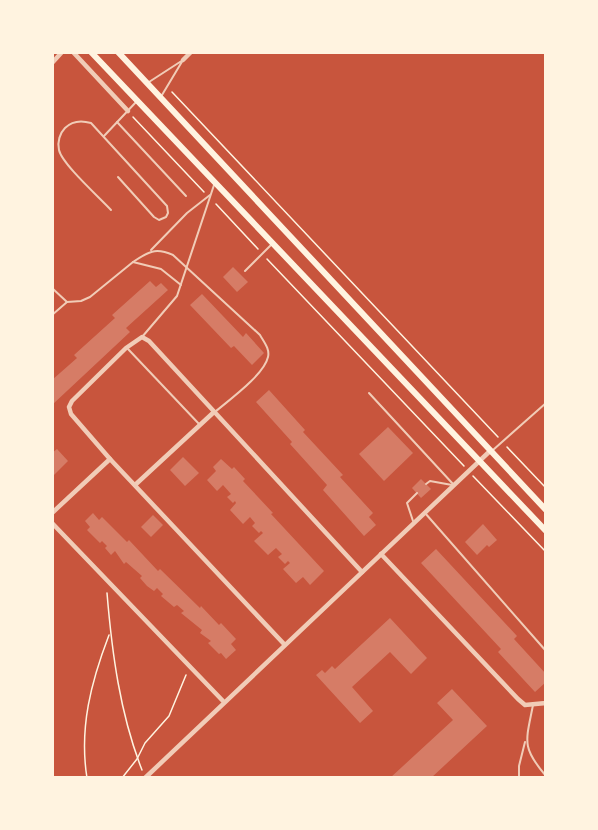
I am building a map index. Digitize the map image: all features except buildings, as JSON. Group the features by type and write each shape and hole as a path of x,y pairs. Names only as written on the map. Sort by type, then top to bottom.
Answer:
{"main road":[{"path":"91,52 546,531"},
{"path":"118,52 546,510"}],"street":[{"path":"52,63 62,52"},
{"path":"73,52 128,111"},
{"path":"183,60 191,52"},
{"path":"284,644 110,459 71,414 69,407 72,401 126,348 142,337 149,341 362,572"},
{"path":"135,485 214,412"},
{"path":"145,777 490,451"},
{"path":"52,513 110,459"},
{"path":"52,523 224,701"},
{"path":"381,554 518,699 525,705 546,703"}],"lane":[{"path":"147,83 183,60"},
{"path":"160,98 183,60"},
{"path":"104,136 137,101"},
{"path":"111,210 62,157 58,144 62,131 73,122 91,123 167,206 169,211 166,217 159,220 154,218 118,177"},
{"path":"117,122 186,196"},
{"path":"142,337 177,296 214,182"},
{"path":"52,315 67,302 81,301 90,297 149,252 187,213 209,196"},
{"path":"245,271 272,244"},
{"path":"149,252 162,250 187,266 260,335 267,347 268,357 263,366 250,381 214,412"},
{"path":"133,262 161,269 181,285"},
{"path":"52,288 67,302"},
{"path":"126,348 200,425"},
{"path":"369,393 455,486"},
{"path":"490,451 546,403"},
{"path":"426,484 430,481 455,486"},
{"path":"414,523 408,503 417,493"},
{"path":"424,513 546,651"},
{"path":"519,777 519,766 533,705"},
{"path":"526,738 530,756 546,776"}],"path":[{"path":"167,87 546,488"},
{"path":"128,111 546,552"},
{"path":"106,580 110,633 121,697 145,777"},
{"path":"87,777 85,716 95,672 110,633"},
{"path":"122,777 138,759 145,743 169,716 189,666"}]}
